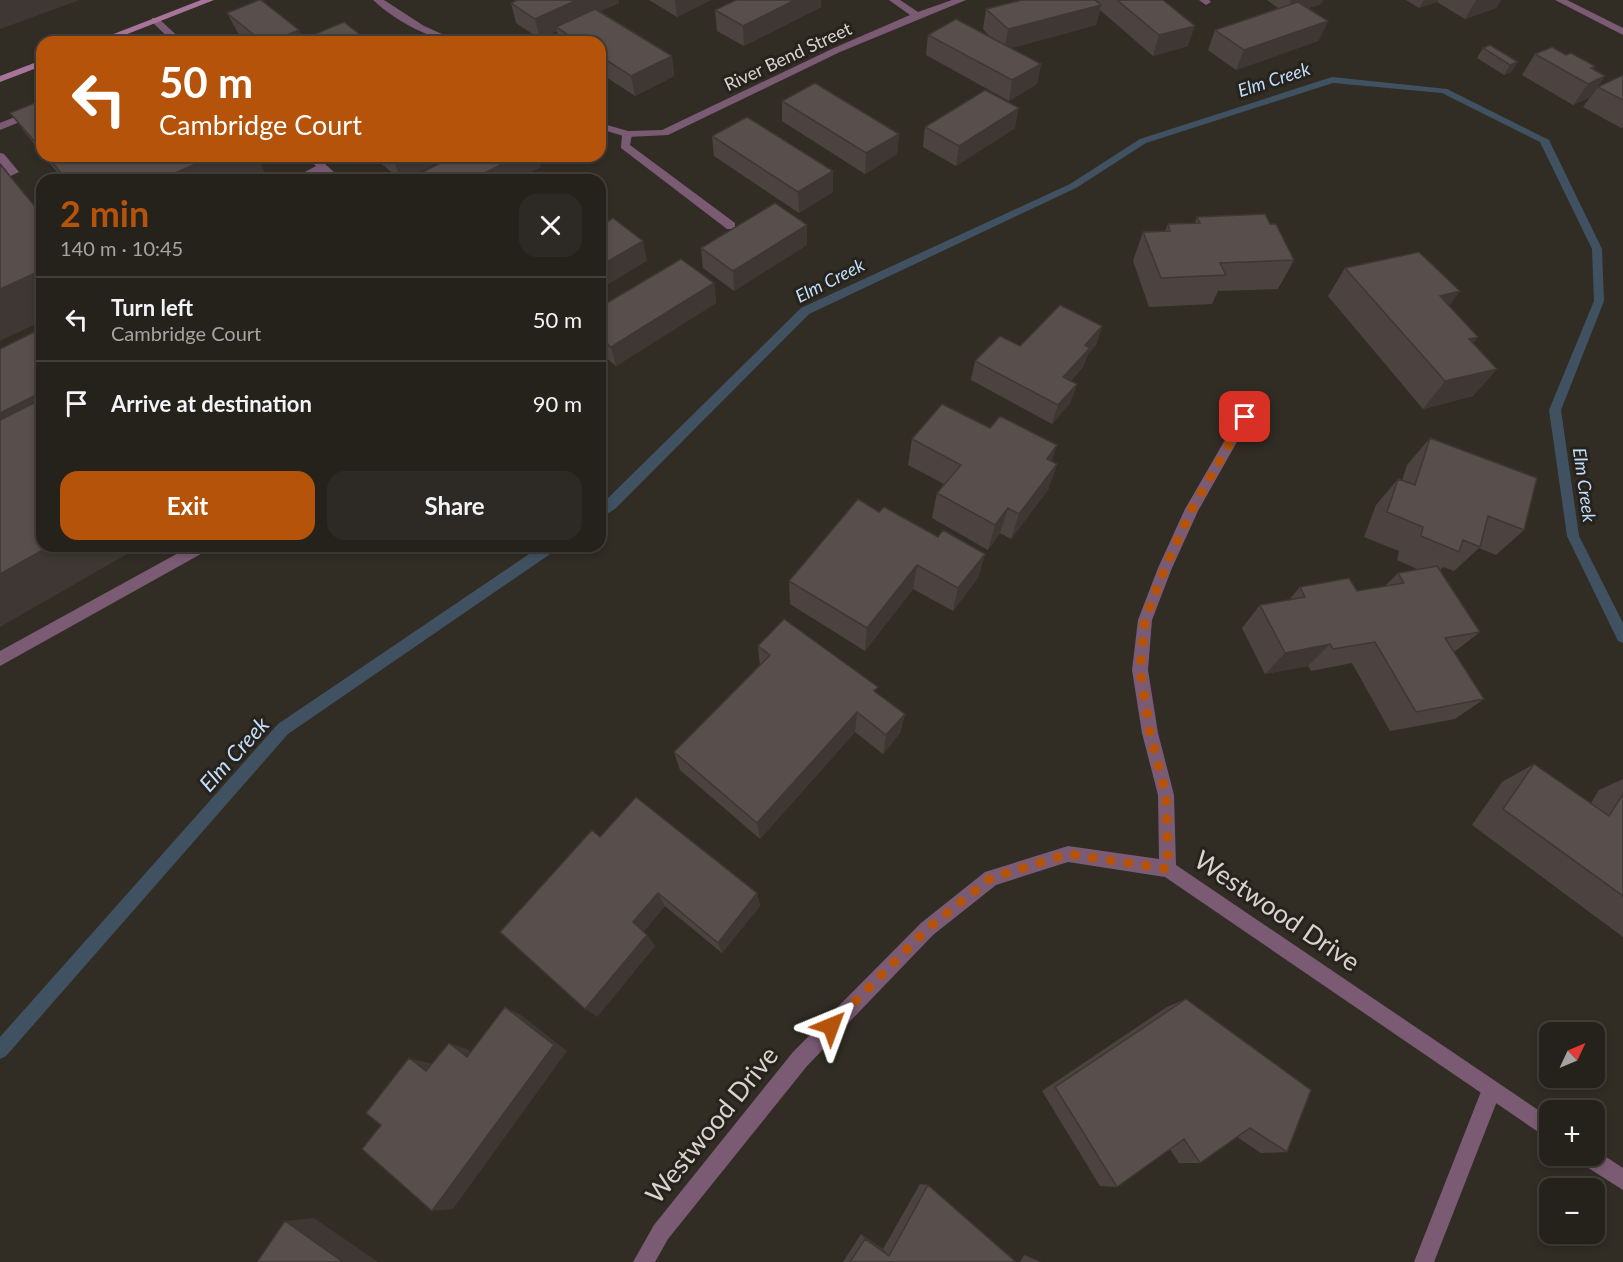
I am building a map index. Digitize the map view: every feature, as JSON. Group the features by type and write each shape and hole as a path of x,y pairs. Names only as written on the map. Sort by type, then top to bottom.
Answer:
{"street":[{"path":"114,36 209,0"},
{"path":"378,0 421,28 441,36"},
{"path":"894,0 917,15"},
{"name":"River Bend Street","path":"606,128 627,134 664,133 917,15 961,0"},
{"path":"1560,0 1623,32"},
{"path":"155,21 172,36"},
{"path":"0,79 36,65"},
{"path":"0,127 36,112"},
{"path":"627,134 625,146 731,226"},
{"path":"0,156 14,172 0,178"},
{"path":"317,162 331,174"},
{"path":"308,174 323,167"},
{"path":"1168,869 1166,795 1150,733 1140,669 1145,620 1165,568 1192,509 1245,417"},
{"path":"0,659 192,552"},
{"name":"Westwood Drive","path":"644,1262 661,1232 800,1059 927,929 991,878 1068,854 1168,869 1539,1123"},
{"path":"1424,1262 1491,1091"},
{"path":"1602,1166 1623,1180"}],"building":[{"path":"261,0 299,30 284,36 256,36 227,13"},
{"path":"517,0 577,0 535,19 511,3"},
{"path":"736,0 795,0 743,26 715,10"},
{"path":"1022,0 1095,0 1101,5 1008,29 986,9"},
{"path":"1117,0 1163,0 1195,26 1159,35"},
{"path":"1298,2 1328,21 1244,50 1215,30"},
{"path":"595,9 672,56 631,76 606,60 606,36 570,36 556,27"},
{"path":"956,19 1041,64 1012,80 928,35"},
{"path":"344,22 362,36 310,36"},
{"path":"1490,45 1518,62 1510,65 1483,48"},
{"path":"1552,47 1566,55 1571,53 1595,66 1591,68 1605,76 1588,84 1535,54"},
{"path":"1623,75 1623,100 1598,87"},
{"path":"815,83 899,134 866,153 782,101"},
{"path":"985,90 1019,108 959,146 925,127"},
{"path":"36,102 36,143 10,113"},
{"path":"747,117 833,171 798,192 712,136"},
{"path":"52,162 200,162 173,174 62,174"},
{"path":"442,162 506,162 483,174 419,174"},
{"path":"0,164 36,208 36,273 0,289"},
{"path":"775,203 807,225 733,271 701,248"},
{"path":"1265,214 1270,224 1276,224 1294,260 1220,263 1226,275 1161,278 1143,232 1170,231 1168,224 1200,223 1197,217"},
{"path":"613,218 643,241 606,263 606,222"},
{"path":"1419,252 1460,291 1440,296 1478,337 1469,339 1497,369 1445,381 1345,268"},
{"path":"681,259 714,283 611,347 606,343 606,303"},
{"path":"1060,305 1102,326 1085,345 1090,348 1063,377 1077,384 1058,405 975,361 1000,336 1020,346"},
{"path":"36,331 36,395 0,413 0,349"},
{"path":"36,402 36,552 39,552 0,574 0,420"},
{"path":"942,404 990,428 1000,416 1057,445 1047,459 1057,464 1019,514 1008,508 995,525 937,493 961,465 912,439"},
{"path":"1430,438 1537,478 1524,530 1488,516 1480,547 1463,540 1459,552 1421,536 1423,527 1387,512 1398,479 1415,485"},
{"path":"858,499 879,512 884,507 938,537 943,530 985,554 958,588 917,565 867,628 789,581"},
{"path":"1437,566 1480,632 1445,638 1484,699 1416,712 1375,642 1333,649 1330,644 1285,653 1260,605 1305,597 1300,587 1349,578 1357,591 1404,583 1398,573"},
{"path":"784,619 878,687 874,691 905,714 886,735 857,712 757,823 674,752 770,655 758,646"},
{"path":"1534,764 1609,816 1623,794 1623,896 1503,809"},
{"path":"636,797 757,893 718,943 658,893 633,922 647,935 585,1009 500,932 592,830 600,837"},
{"path":"1186,999 1311,1090 1287,1152 1250,1128 1200,1163 1184,1139 1117,1187 1055,1087"},
{"path":"505,1007 554,1045 432,1211 362,1149 381,1125 366,1113 409,1058 426,1071 449,1043 467,1057"},
{"path":"928,1185 1016,1262 850,1262 865,1239 889,1256"},
{"path":"285,1221 343,1262 257,1262"}],"waterway":[{"name":"Elm Creek","path":"606,509 805,311 1073,186 1143,141 1332,80 1444,91 1544,140 1597,249 1599,301 1555,410 1573,536 1623,637"},
{"name":"Elm Creek","path":"0,1050 283,729 542,552"}],"route":[{"path":"831,1026 927,929 991,878 1068,854 1168,869 1166,795 1150,733 1140,669 1145,620 1165,568 1192,509 1245,417"}]}
